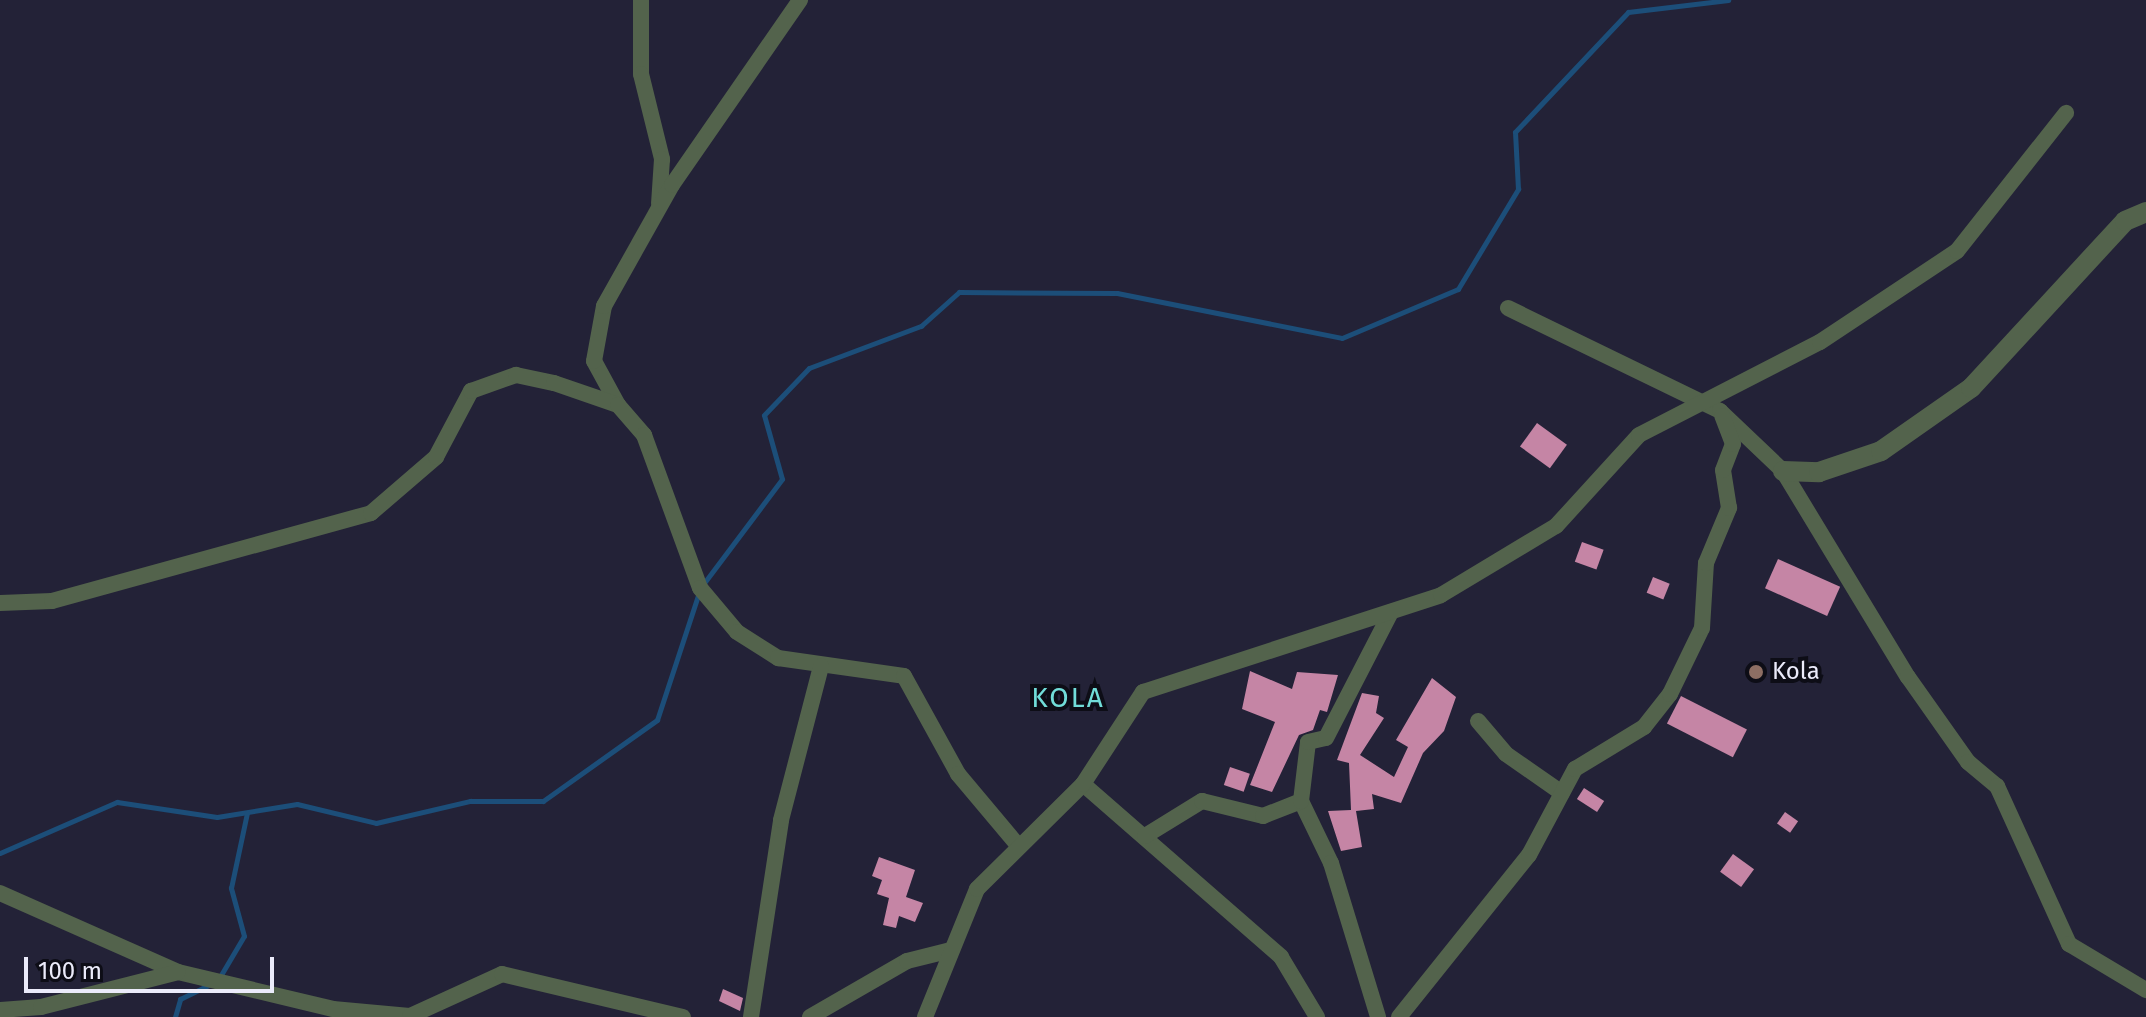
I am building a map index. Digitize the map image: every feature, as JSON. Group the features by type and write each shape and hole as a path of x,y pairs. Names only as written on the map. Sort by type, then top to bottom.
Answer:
{"street":[{"path":"641,0 641,74 662,159 659,209"},
{"path":"800,0 659,209 596,329 594,361 618,405 644,435 700,588 737,632 778,658 904,676 958,774 1016,843"},
{"path":"925,1017 977,889 1016,843 1083,784 1143,692 1441,595 1556,526 1639,435 1820,342 1957,251 2066,113"},
{"path":"1783,471 1819,472 1881,451 1971,388 2125,221 2146,212"},
{"path":"1508,308 1700,404 1720,411 1783,471 1908,677 1968,762 1997,786 2069,944 2146,990"},
{"path":"0,603 52,601 371,513 436,457 471,391 516,375 618,405"},
{"path":"1399,1017 1529,855 1575,769 1644,727 1702,628 1706,563 1729,508 1723,470 1733,444 1720,411"},
{"path":"1378,1017 1331,863 1301,801 1308,742 1326,738 1391,612"},
{"path":"751,1017 781,820 821,666"},
{"path":"1478,721 1506,754 1562,793"},
{"path":"1083,784 1281,957 1317,1017"},
{"path":"1145,836 1202,801 1263,816 1301,801"},
{"path":"0,893 178,972 333,1009 408,1016 502,974 683,1017"},
{"path":"810,1017 907,961 951,950"},
{"path":"0,1010 41,1007 178,972"}],"building":[{"path":"1537,423 1567,445 1550,468 1520,446"},
{"path":"1582,542 1604,550 1596,570 1575,562"},
{"path":"1778,559 1840,587 1827,616 1765,588"},
{"path":"1653,577 1670,584 1663,600 1647,593"},
{"path":"1250,671 1292,689 1297,672 1338,675 1327,712 1320,710 1313,730 1299,735 1272,792 1250,785 1275,722 1242,709"},
{"path":"1432,678 1456,697 1444,731 1423,753 1401,803 1372,794 1374,809 1356,811 1362,847 1341,851 1328,811 1351,810 1349,763 1337,760 1362,693 1379,696 1376,713 1384,718 1360,755 1394,777 1408,747 1396,740"},
{"path":"1681,696 1747,730 1733,757 1667,724"},
{"path":"1230,767 1250,774 1244,792 1224,785"},
{"path":"1584,788 1604,801 1597,812 1577,799"},
{"path":"1785,812 1798,821 1790,833 1777,823"},
{"path":"1733,854 1754,869 1741,887 1720,872"},
{"path":"879,857 915,870 906,897 923,903 915,922 899,916 896,928 883,925 889,898 877,894 882,880 872,876"},
{"path":"723,989 743,998 740,1011 719,1001"}],"waterway":[{"path":"704,583 782,479 764,415 809,368 921,326 959,292 1117,293 1342,338 1458,289 1518,189 1515,132 1628,12 1728,0"},
{"path":"0,853 117,802 217,817 297,804 376,823 470,801 543,801 657,720 699,592"},
{"path":"218,980 244,936 231,888 247,813"},
{"path":"175,1017 180,999 209,985"}],"place":[{"name":"Kola","path":"1756,672"}],"district":[{"name":"KOLA","path":"1068,698"}]}
